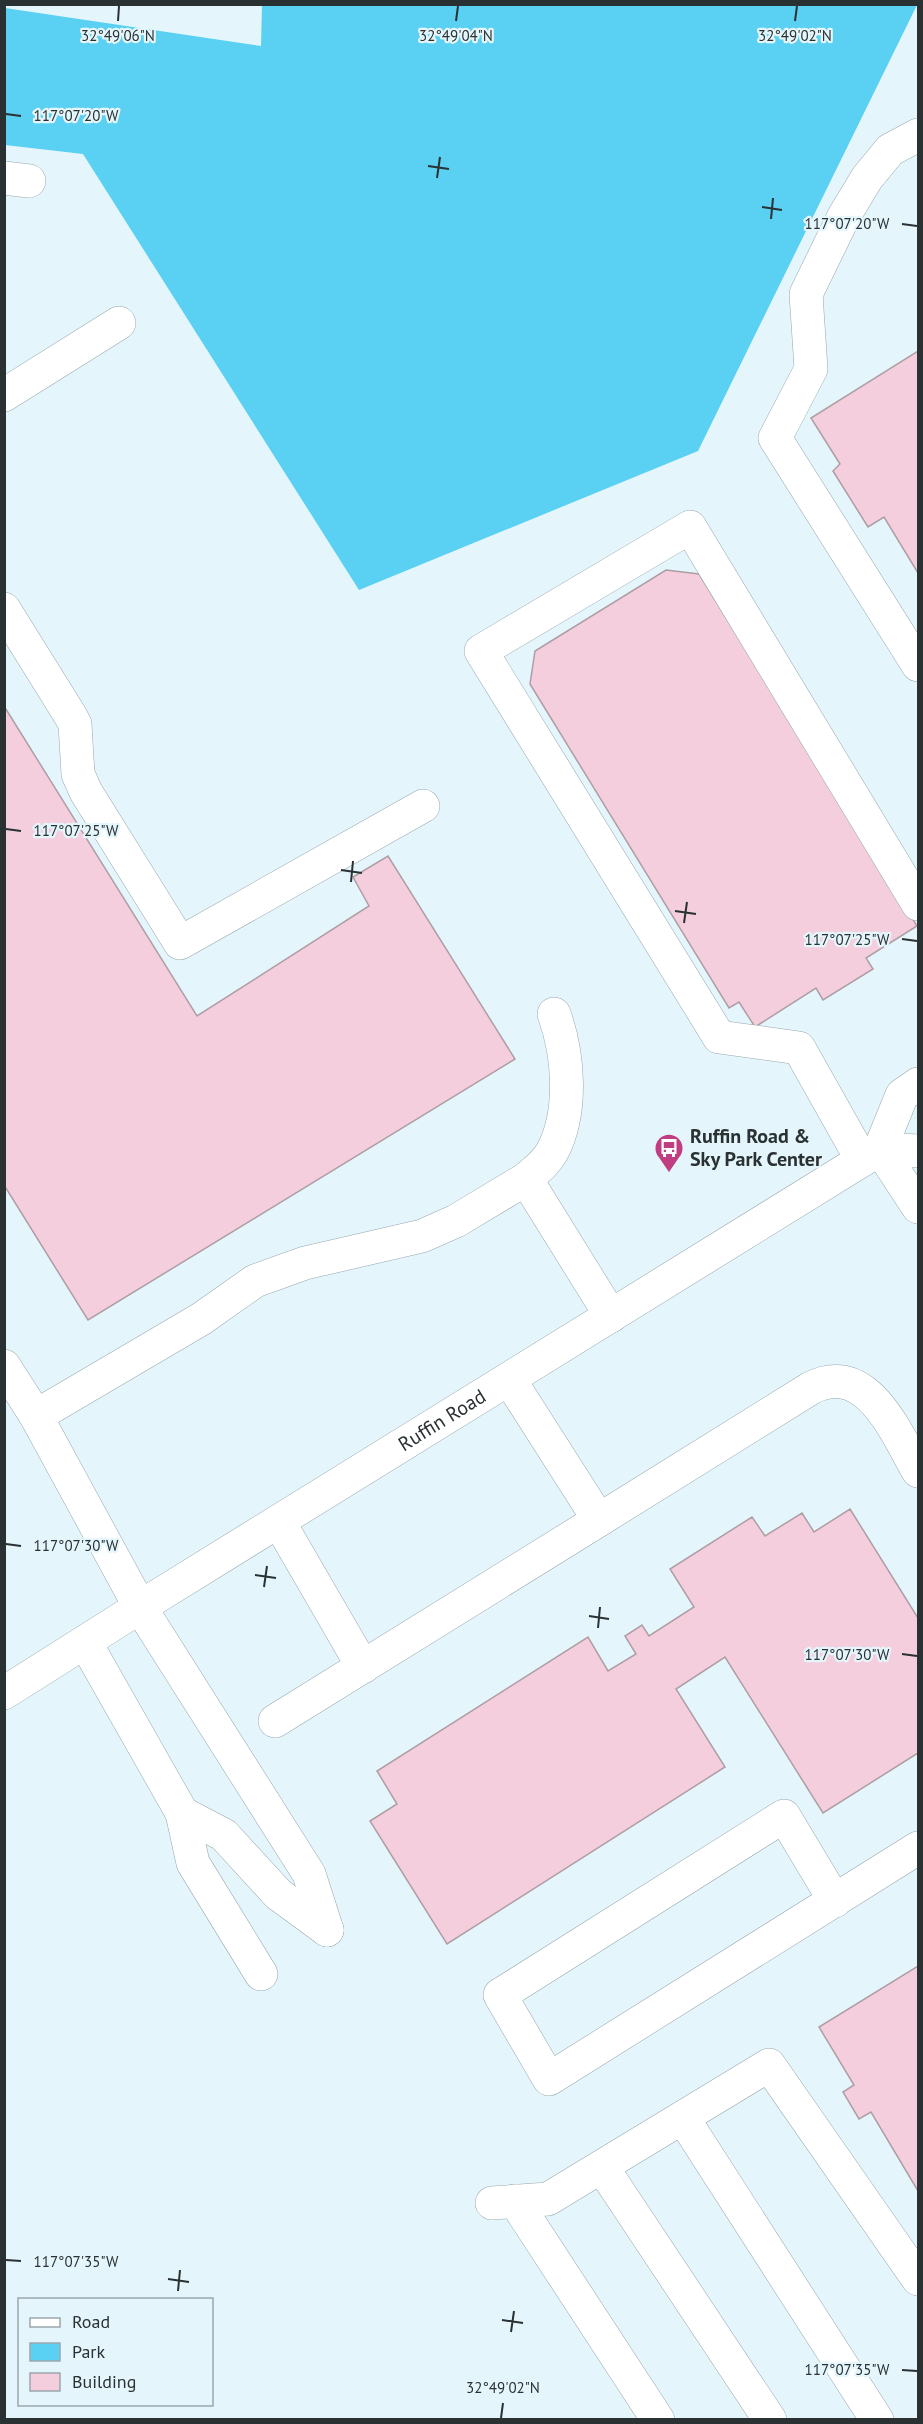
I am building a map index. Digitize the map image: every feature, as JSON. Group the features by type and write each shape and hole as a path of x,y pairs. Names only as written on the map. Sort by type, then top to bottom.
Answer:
{"main road":[{"path":"918,135 890,150 867,178 844,216 806,294 811,369 775,438 918,665"},
{"path":"4,395 119,323"},
{"path":"918,904 690,527 481,651 719,1037 799,1048 871,1154 918,1207"},
{"path":"4,609 75,724 76,763 86,792 180,943 423,806"},
{"path":"36,1416 201,1319 255,1281 305,1263 422,1236 456,1221 526,1179 551,1154 558,1138 563,1116 566,1094 564,1051 554,1014"},
{"path":"871,1154 902,1095 918,1084"},
{"path":"871,1154 918,1151"},
{"name":"Ruffin Road","path":"4,1693 871,1154"},
{"path":"526,1179 610,1316"},
{"path":"4,1366 36,1416 140,1607 309,1874 327,1930 278,1894 224,1835 182,1813"},
{"path":"509,1379 599,1520"},
{"path":"275,1721 812,1388 832,1381 852,1385 873,1398 884,1412 918,1471"},
{"path":"279,1522 363,1667"},
{"path":"85,1642 182,1813 193,1863 261,1974"},
{"path":"835,1900 784,1816 500,1995 549,2079 835,1900 918,1848"},
{"path":"658,2420 504,2202 548,2199 769,2065 918,2279"},
{"path":"683,2118 876,2420"},
{"path":"602,2167 770,2420"}],"green space":[{"path":"262,4 917,5 698,451 359,590 83,154 5,145 5,8 261,46"}],"building":[{"path":"918,351 918,573 884,517 868,527 833,471 840,464 811,418"},
{"path":"666,570 699,574 917,926 866,958 873,969 823,1000 816,988 755,1027 739,1002 729,1008 530,684 535,651"},
{"path":"4,706 197,1016 369,906 353,877 388,856 515,1059 88,1320 4,1185"},
{"path":"850,1509 918,1618 918,1753 823,1813 725,1657 676,1689 725,1767 447,1944 370,1821 397,1804 377,1771 588,1637 608,1671 636,1654 625,1636 642,1625 649,1636 694,1607 670,1569 752,1517 765,1536 802,1513 814,1532"},
{"path":"918,1966 918,2191 871,2112 859,2119 843,2092 854,2085 819,2027"}],"place":[{"name":"Ruffin Road & Sky Park Center","path":"669,1174"}]}
